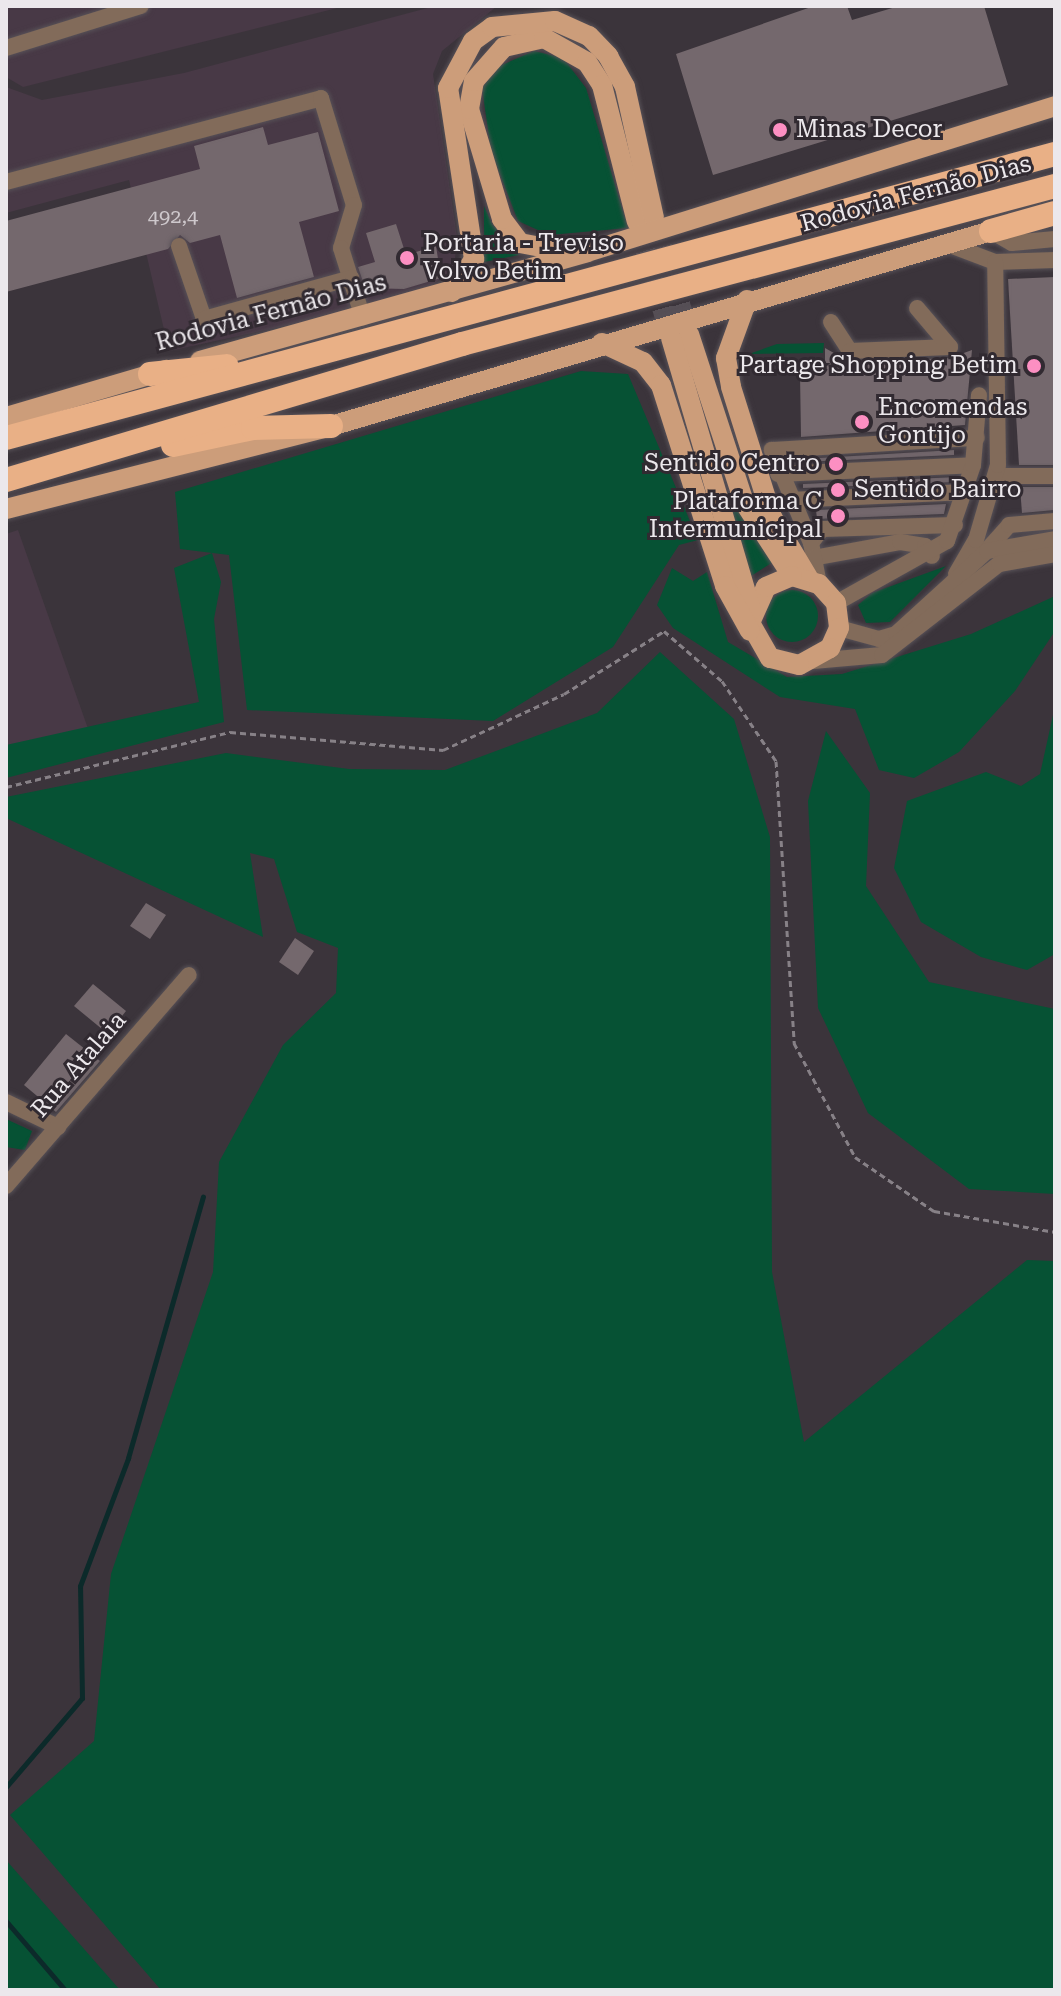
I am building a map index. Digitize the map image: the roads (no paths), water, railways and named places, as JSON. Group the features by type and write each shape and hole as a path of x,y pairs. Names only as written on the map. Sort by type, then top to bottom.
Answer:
{"highway":[{"name":"Rodovia Fernão Dias","path":"6,438 1055,154"},
{"name":"Rodovia Fernão Dias","path":"6,480 462,344 1055,186"},
{"path":"991,231 1055,213"},
{"path":"150,374 308,356"},
{"path":"6,480 253,428 331,426"}],"main road":[{"path":"451,292 474,259 448,88 473,41 492,27 555,21 589,36 608,56 625,87 646,220 602,85 587,62 544,38 504,47 474,81 469,109 502,219 520,243 587,252"},
{"name":"Rodovia Fernão Dias","path":"6,417 587,252 1055,106"},
{"path":"6,509 331,426 747,300 991,231"},
{"path":"747,300 726,358 737,411 772,517 807,580"},
{"path":"602,343 643,362 661,385 725,586 752,635 770,658 813,661 839,628 836,603 807,580 744,502 680,336 751,610 752,635"},
{"path":"751,610 766,587 807,580"}],"street":[{"path":"8,48 141,6"},
{"path":"6,182 321,98 354,205 341,248 363,318"},
{"path":"991,231 1012,243 1055,239"},
{"path":"950,245 995,262 1055,260"},
{"path":"179,246 204,319 351,278"},
{"path":"956,574 992,497 996,476 1002,373 995,262"},
{"path":"831,322 850,351 950,347 917,308"},
{"path":"836,603 932,556 955,525 973,465 979,395"},
{"path":"812,550 778,474 772,450 977,438"},
{"path":"778,474 973,465"},
{"path":"996,476 1055,476"},
{"path":"789,500 967,492"},
{"path":"992,497 1002,516 1055,512"},
{"path":"839,628 879,639 896,634 956,574 985,552 1009,525 1055,521"},
{"path":"807,580 812,550 822,529 955,525"},
{"path":"985,552 1055,539"},
{"path":"812,550 900,542 925,546 932,556"},
{"path":"813,661 882,655 999,564 1055,554"},
{"name":"Rua Atalaia","path":"6,1186 189,975"},
{"path":"6,1102 58,1127"}],"waterway":[{"path":"6,1787 82,1698 80,1586 128,1458 203,1197"},
{"path":"6,1921 65,1990"}],"tunnel":[{"path":"654,218 689,334"},
{"path":"637,222 671,338"}],"place":[{"name":"Minas Decor","path":"780,130"},
{"name":"Portaria - Treviso Volvo Betim","path":"407,258"},
{"name":"Partage Shopping Betim","path":"1034,366"},
{"name":"Encomendas Gontijo","path":"862,422"},
{"name":"Sentido Centro","path":"836,464"},
{"name":"Sentido Bairro","path":"838,490"},
{"name":"Plataforma C Intermunicipal","path":"838,516"}]}
